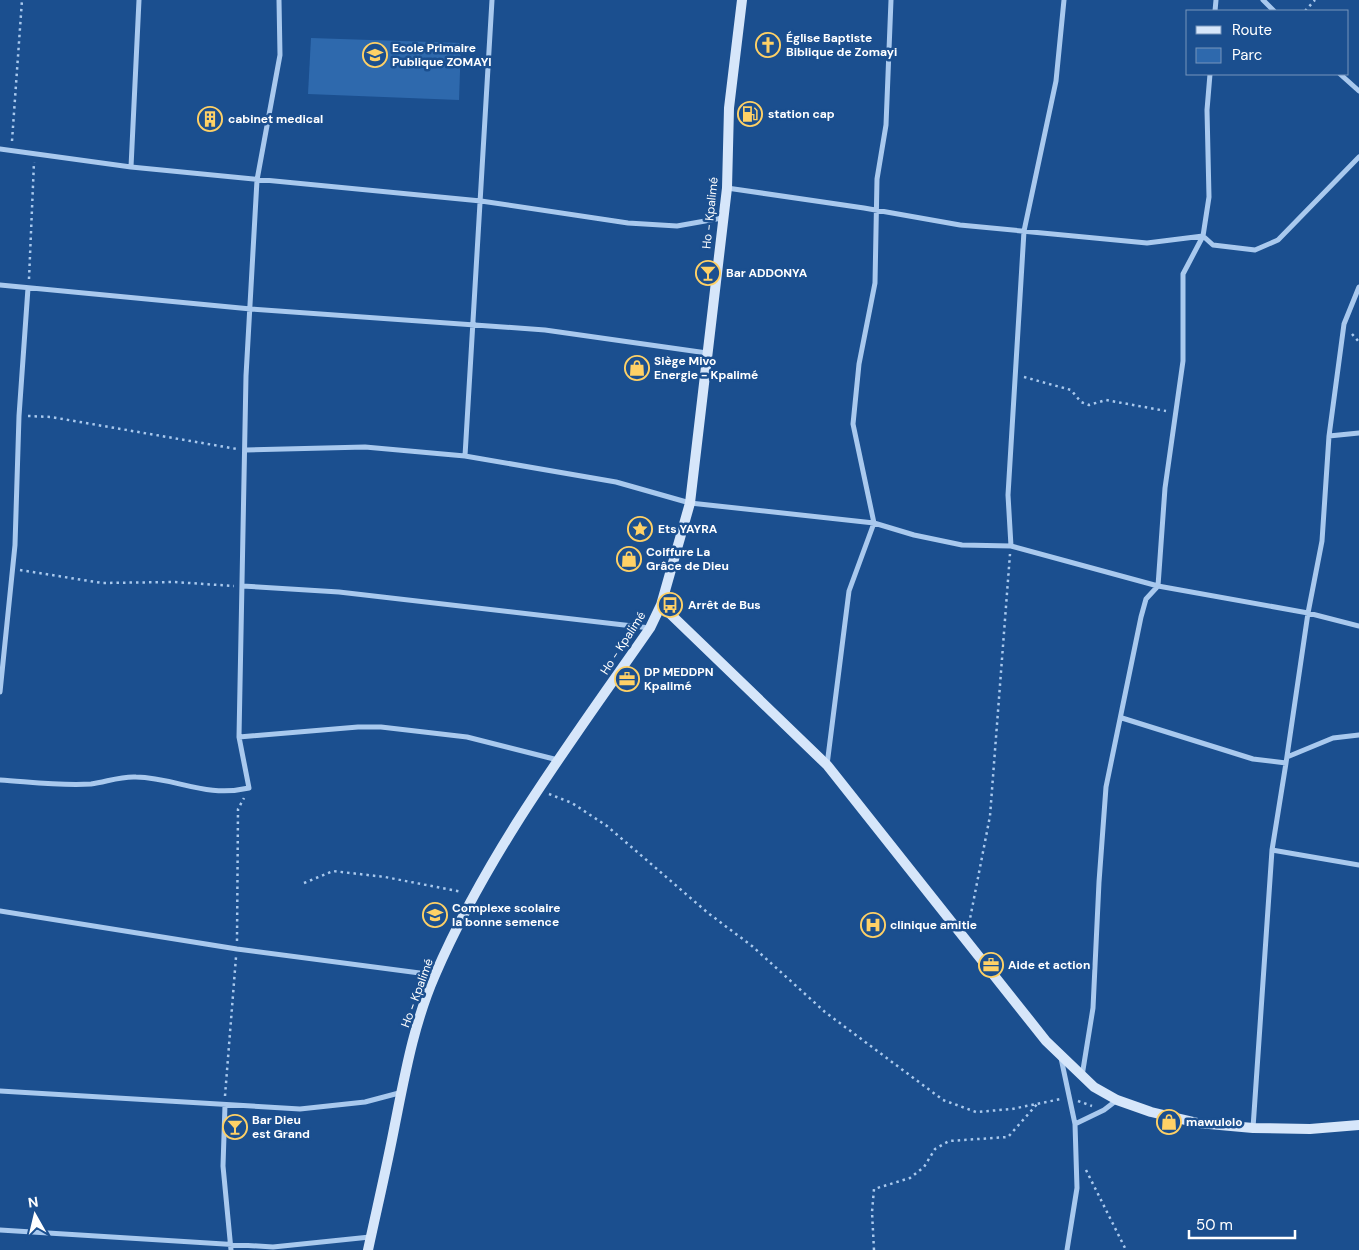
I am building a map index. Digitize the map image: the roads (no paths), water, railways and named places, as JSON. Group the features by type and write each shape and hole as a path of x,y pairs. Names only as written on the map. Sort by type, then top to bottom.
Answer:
{"main road":[{"name":"Ho - Kpalimé","path":"368,1250 396,1123 399,1093 421,1013 435,975 507,838 558,760 650,628 661,604 690,503 726,188 729,108 742,0"},
{"path":"661,604 827,765 1046,1041 1094,1087 1116,1100 1152,1112 1198,1123 1253,1128 1310,1129 1359,1125"}],"street":[{"path":"131,167 138,0"},
{"path":"0,780 43,785 92,784 138,777 211,791 233,792 249,788 239,737 246,376 257,180 280,55 279,0"},
{"path":"464,456 492,0"},
{"path":"827,765 849,591 874,523 853,424 859,364 876,283 878,254 877,179 886,125 891,0"},
{"path":"1011,546 1008,495 1024,231 1056,81 1064,0"},
{"path":"1263,0 1273,10"},
{"path":"1082,1076 1093,1008 1106,787 1122,718 1141,617 1146,600 1158,586 1165,488 1183,361 1183,274 1203,236 1209,197 1208,110 1210,75"},
{"path":"1341,75 1359,92"},
{"path":"0,149 131,167 481,201 628,223 677,226 722,218"},
{"path":"726,188 960,225 1148,243 1203,236 1213,245 1255,250 1278,240 1359,157"},
{"path":"0,285 251,309 545,330 707,353"},
{"path":"1253,1128 1272,850 1308,613 1322,541 1329,436 1344,324 1359,287"},
{"path":"0,692 11,569 15,546 19,416 28,288"},
{"path":"1329,436 1359,433"},
{"path":"246,450 365,447 464,456 616,482 690,503 874,523 914,535 962,545 1011,546 1158,586 1308,613 1359,626"},
{"path":"242,586 339,592 650,628"},
{"path":"1122,718 1253,759 1286,763"},
{"path":"239,737 350,727 381,727 467,737 558,760"},
{"path":"1287,756 1333,738 1359,735"},
{"path":"1272,850 1359,865"},
{"path":"0,911 237,949 435,975"},
{"path":"1061,1056 1075,1124 1076,1153 1077,1188 1067,1250"},
{"path":"0,1091 300,1109 365,1102 399,1093"},
{"path":"1075,1124 1104,1110 1116,1100"},
{"path":"225,1105 223,1166 231,1248"},
{"path":"0,1230 231,1248 273,1247 371,1237"}],"place":[{"name":"Église Baptiste Biblique de Zomayi","path":"768,45"},
{"name":"Ecole Primaire Publique ZOMAYI","path":"375,55"},
{"name":"station cap","path":"750,114"},
{"name":"cabinet medical","path":"210,119"},
{"name":"Bar ADDONYA","path":"708,273"},
{"name":"Siège Mivo Energie - Kpalimé","path":"637,368"},
{"name":"Ets YAYRA","path":"640,529"},
{"name":"Coiffure La Grâce de Dieu","path":"629,559"},
{"name":"Arrêt de Bus","path":"670,605"},
{"name":"DP MEDDPN Kpalimé","path":"627,679"},
{"name":"Complexe scolaire la bonne semence","path":"435,915"},
{"name":"clinique amitie","path":"873,925"},
{"name":"Aide et action","path":"991,965"},
{"name":"mawulolo","path":"1169,1122"},
{"name":"Bar Dieu est Grand","path":"235,1127"}]}
